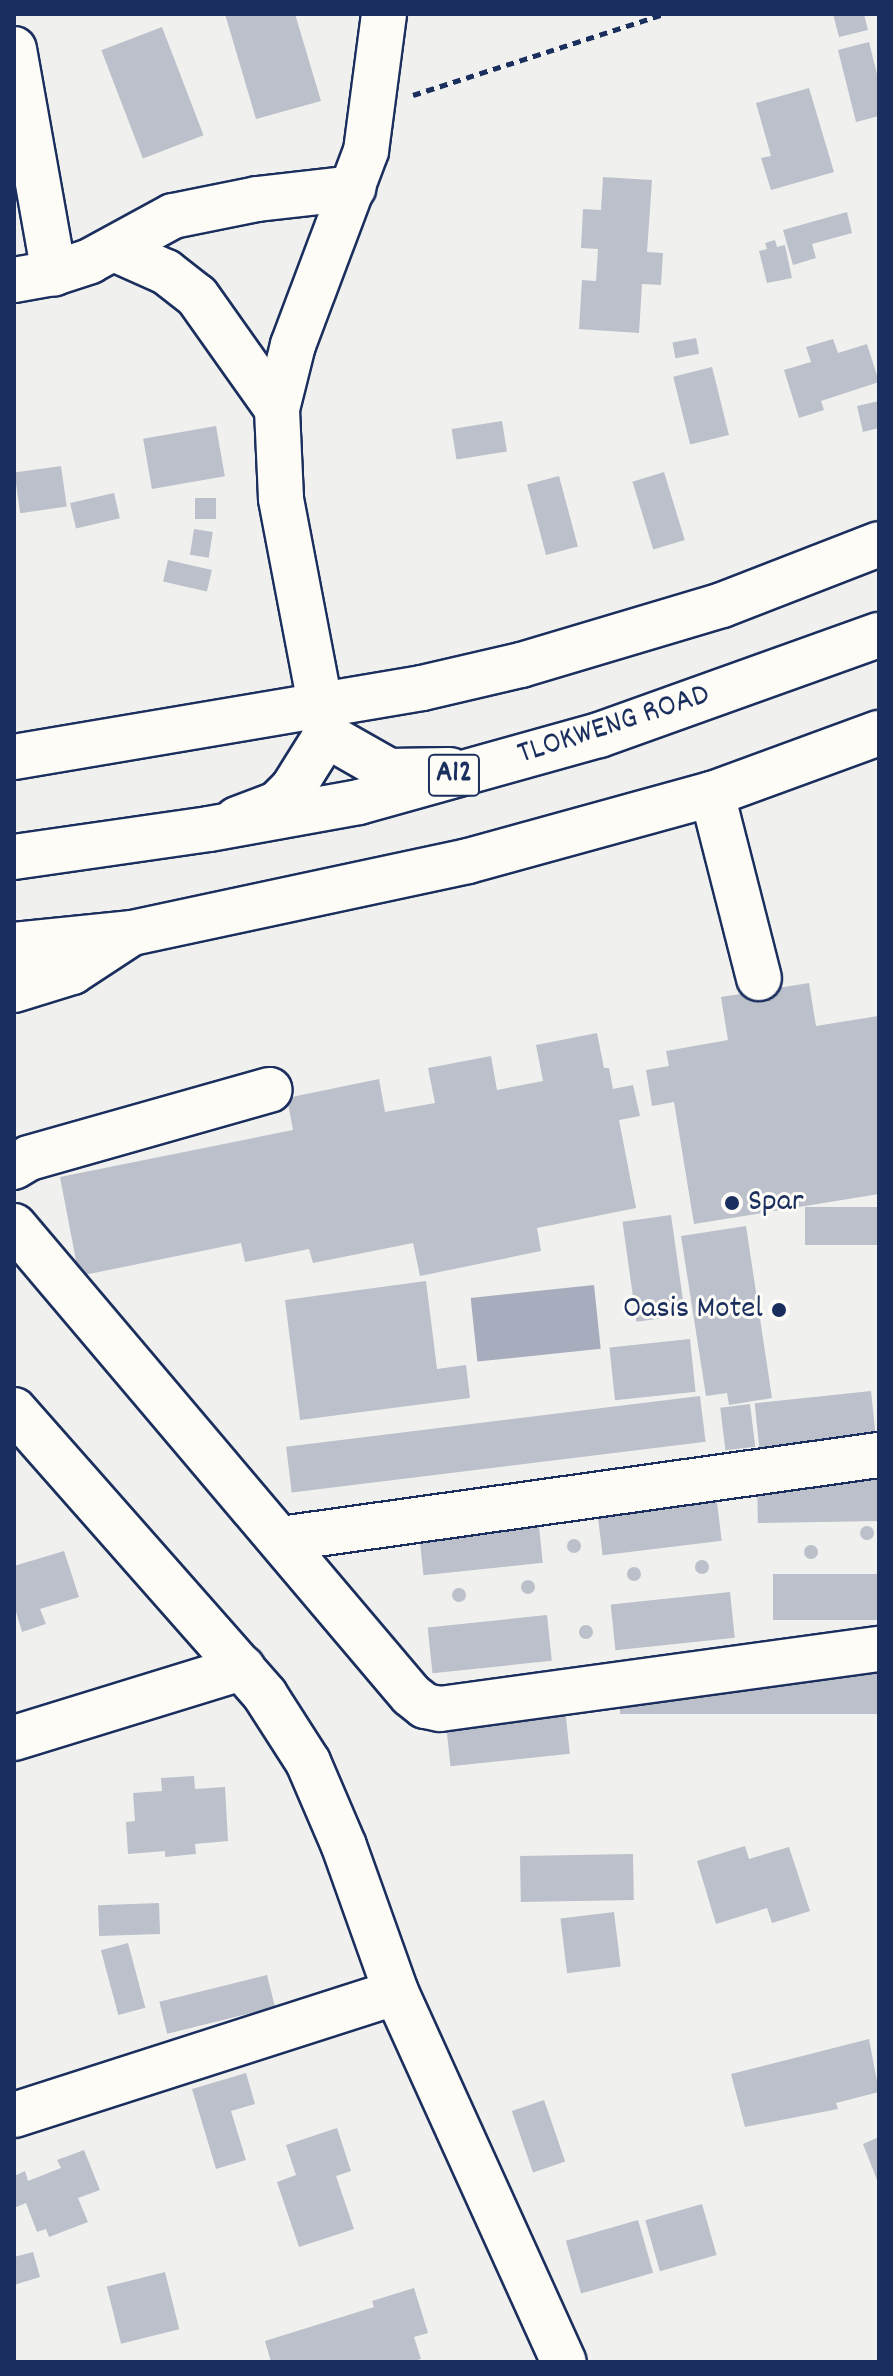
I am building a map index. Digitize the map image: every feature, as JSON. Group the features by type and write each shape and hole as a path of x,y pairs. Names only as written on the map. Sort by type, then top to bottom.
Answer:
{"street":[{"path":"209,829 277,804 293,788 324,720 281,498 277,409 293,345 353,188 374,107 384,14"},
{"path":"14,49 34,277 114,249 173,216 201,209 353,188"},
{"path":"114,249 166,272 197,296 277,409"},
{"path":"14,757 324,720 722,605 879,544"},
{"name":"TLOKWENG ROAD","path":"14,857 209,829 359,802 599,735 879,635"},
{"path":"324,720 389,771 474,770"},
{"path":"14,945 132,933 468,861 712,794 879,733"},
{"path":"712,794 759,978"},
{"path":"14,990 72,972 132,933"},
{"path":"14,1167 29,1158 270,1090"},
{"path":"14,1226 411,1695 425,1706 440,1709 879,1649"},
{"path":"14,1410 265,1695 308,1762 344,1846 396,1992 564,2362"},
{"path":"281,1539 879,1455"},
{"path":"14,1738 242,1668"},
{"path":"14,2115 396,1992"}],"path":[{"path":"374,107 664,14"}],"water":[{"path":"594,1285 601,1349 477,1362 471,1298"}],"building":[{"path":"225,14 295,14 321,101 256,119"},
{"path":"833,14 864,14 868,30 839,37"},
{"path":"162,27 204,135 143,159 101,50"},
{"path":"869,42 879,82 879,116 856,122 838,50"},
{"path":"809,88 834,172 771,190 761,158 771,156 756,103"},
{"path":"603,177 652,180 647,252 663,253 661,285 642,284 639,333 579,329 582,280 596,281 598,249 581,248 583,209 601,210"},
{"path":"847,212 852,233 812,244 816,258 793,265 783,230"},
{"path":"775,240 777,247 785,245 792,278 767,283 759,251 767,249 765,243"},
{"path":"696,338 699,354 675,358 672,343"},
{"path":"833,339 838,353 867,344 879,382 821,401 824,410 799,418 784,370 811,362 806,347"},
{"path":"712,367 729,435 690,445 673,377"},
{"path":"879,401 879,428 863,432 857,406"},
{"path":"502,421 507,452 456,460 452,429"},
{"path":"216,426 225,476 152,489 143,439"},
{"path":"61,466 67,507 20,513 14,473"},
{"path":"664,472 685,540 653,550 632,482"},
{"path":"559,476 578,547 546,555 527,485"},
{"path":"114,493 120,518 76,528 70,503"},
{"path":"195,498 216,498 216,519 195,519"},
{"path":"194,529 213,532 209,558 190,555"},
{"path":"168,560 212,570 207,592 163,581"},
{"path":"809,983 816,1026 878,1016 879,1194 694,1224 674,1102 652,1106 646,1070 669,1066 666,1051 728,1040 721,997"},
{"path":"597,1033 604,1068 609,1068 613,1089 633,1085 640,1116 619,1120 636,1208 537,1228 541,1251 420,1276 413,1243 313,1263 309,1249 245,1262 241,1243 79,1276 60,1177 293,1130 287,1098 379,1079 385,1112 435,1103 428,1068 491,1056 497,1090 543,1081 536,1045"},
{"path":"805,1207 879,1207 879,1245 805,1245"},
{"path":"671,1215 685,1315 637,1322 622,1222"},
{"path":"746,1226 772,1398 729,1405 727,1393 706,1396 681,1236"},
{"path":"426,1281 437,1369 466,1365 470,1398 300,1420 285,1300"},
{"path":"690,1339 696,1392 615,1400 609,1347"},
{"path":"871,1391 876,1436 759,1448 755,1403"},
{"path":"700,1396 706,1442 292,1492 286,1447"},
{"path":"750,1404 755,1447 725,1450 720,1408"},
{"path":"878,1474 879,1521 758,1523 757,1476"},
{"path":"716,1494 722,1541 603,1555 597,1509"},
{"path":"538,1517 543,1563 423,1575 419,1530"},
{"path":"867,1526 874,1533 867,1540 860,1533"},
{"path":"574,1539 581,1546 574,1553 567,1546"},
{"path":"811,1545 818,1552 811,1559 804,1552"},
{"path":"64,1551 79,1597 40,1609 46,1624 22,1632 14,1605 14,1566"},
{"path":"702,1560 709,1567 702,1574 695,1567"},
{"path":"634,1567 641,1574 634,1581 627,1574"},
{"path":"773,1574 879,1574 879,1620 773,1620"},
{"path":"528,1580 535,1587 528,1594 521,1587"},
{"path":"459,1588 466,1595 459,1602 452,1595"},
{"path":"730,1592 735,1638 615,1650 611,1605"},
{"path":"547,1615 552,1661 432,1673 428,1628"},
{"path":"586,1625 593,1632 586,1639 579,1632"},
{"path":"620,1670 879,1670 879,1714 620,1714"},
{"path":"565,1708 570,1754 450,1766 446,1721"},
{"path":"194,1776 195,1789 225,1787 228,1841 195,1844 196,1854 165,1857 165,1851 128,1854 126,1822 135,1821 133,1793 162,1791 161,1778"},
{"path":"745,1846 749,1859 789,1847 810,1911 772,1923 767,1908 716,1924 697,1861"},
{"path":"633,1854 634,1900 521,1902 520,1856"},
{"path":"159,1903 160,1934 99,1936 98,1905"},
{"path":"614,1912 621,1967 567,1973 560,1919"},
{"path":"128,1943 145,2008 118,2015 101,1950"},
{"path":"267,1975 275,2007 167,2034 159,2002"},
{"path":"869,2039 879,2092 836,2103 838,2109 745,2127 731,2074"},
{"path":"246,2073 255,2104 231,2111 246,2160 216,2169 192,2089"},
{"path":"544,2100 565,2161 533,2173 512,2111"},
{"path":"337,2128 351,2171 336,2176 354,2229 299,2247 277,2182 296,2175 286,2145"},
{"path":"879,2137 879,2185 863,2144"},
{"path":"84,2150 100,2190 78,2198 88,2222 49,2237 46,2229 37,2232 26,2203 14,2208 14,2176 25,2171 28,2181 61,2168 57,2160"},
{"path":"702,2204 717,2255 660,2271 645,2220"},
{"path":"638,2220 653,2273 581,2294 566,2241"},
{"path":"33,2252 40,2277 14,2285 14,2257"},
{"path":"165,2272 179,2329 121,2344 107,2287"},
{"path":"414,2288 428,2333 414,2337 421,2359 409,2362 271,2362 265,2341 374,2307 372,2301"}],"place":[{"name":"Spar","path":"732,1203"},
{"name":"Oasis Motel","path":"779,1310"}]}
